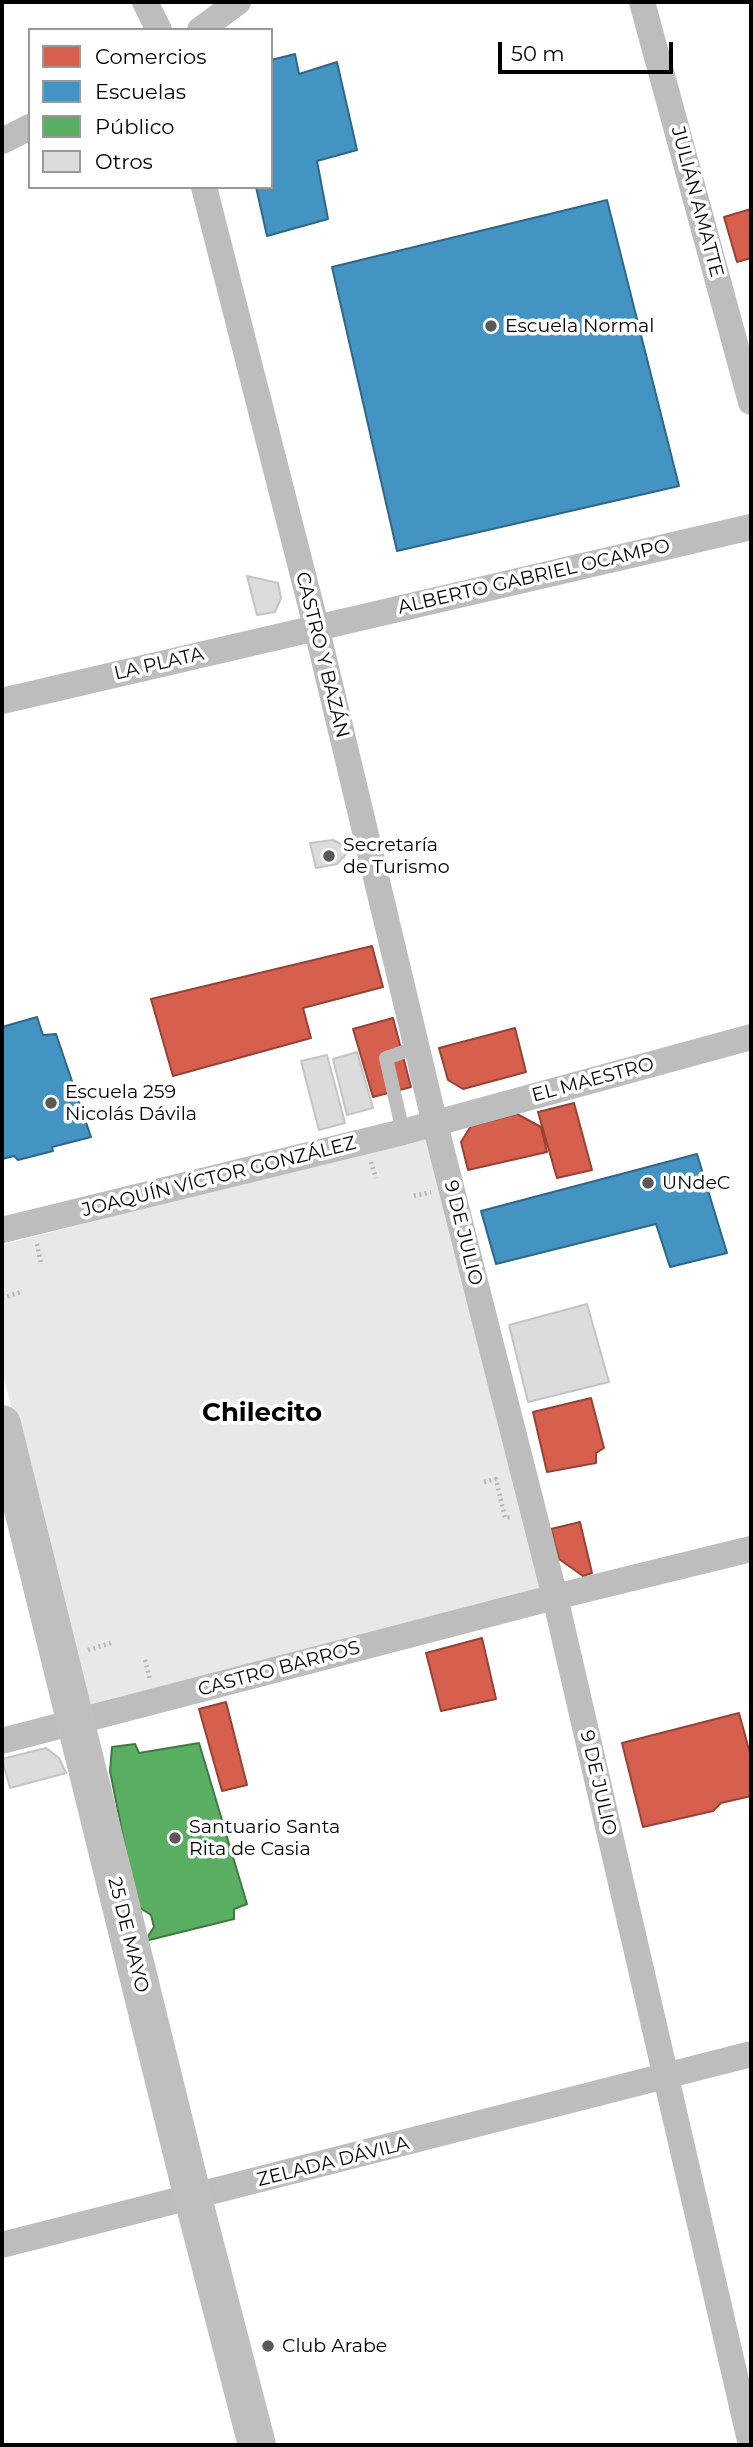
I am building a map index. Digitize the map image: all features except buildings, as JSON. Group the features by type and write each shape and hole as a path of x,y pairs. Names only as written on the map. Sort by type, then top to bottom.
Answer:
{"main road":[{"name":"25 DE MAYO","path":"2,1424 192,2198 257,2445"}],"street":[{"path":"145,2 158,28"},
{"path":"203,28 238,2"},
{"name":"JULIÁN AMATTE","path":"642,2 751,402"},
{"path":"2,141 28,128"},
{"name":"CASTRO Y BAZÁN","path":"205,189 316,626 435,1124"},
{"name":"ALBERTO GABRIEL OCAMPO","path":"316,626 751,527"},
{"name":"LA PLATA","path":"2,701 316,626"},
{"name":"EL MAESTRO","path":"435,1124 751,1037"},
{"name":"JOAQUÍN VÍCTOR GONZÁLEZ","path":"2,1230 435,1124"},
{"name":"9 DE JULIO","path":"435,1124 555,1597 751,2445"},
{"name":"CASTRO BARROS","path":"2,1741 555,1597 751,1549"},
{"name":"ZELADA DÁVILA","path":"2,2245 751,2054"}],"lane":[{"path":"403,1132 386,1058 418,1047"}],"path":[{"path":"2,1298 21,1292"}],"shaded area":[{"path":"427,1134 544,1587 88,1706 2,1371 2,1245"}],"place":[{"name":"Escuela Normal","path":"491,326"},
{"name":"Secretaría de Turismo","path":"329,856"},
{"name":"Escuela 259 Nicolás Dávila","path":"51,1103"},
{"name":"UNdeC","path":"648,1183"},
{"name":"Santuario Santa Rita de Casia","path":"175,1838"},
{"name":"Club Arabe","path":"268,2346"}],"district":[{"name":"Chilecito","path":"262,1413"}]}
